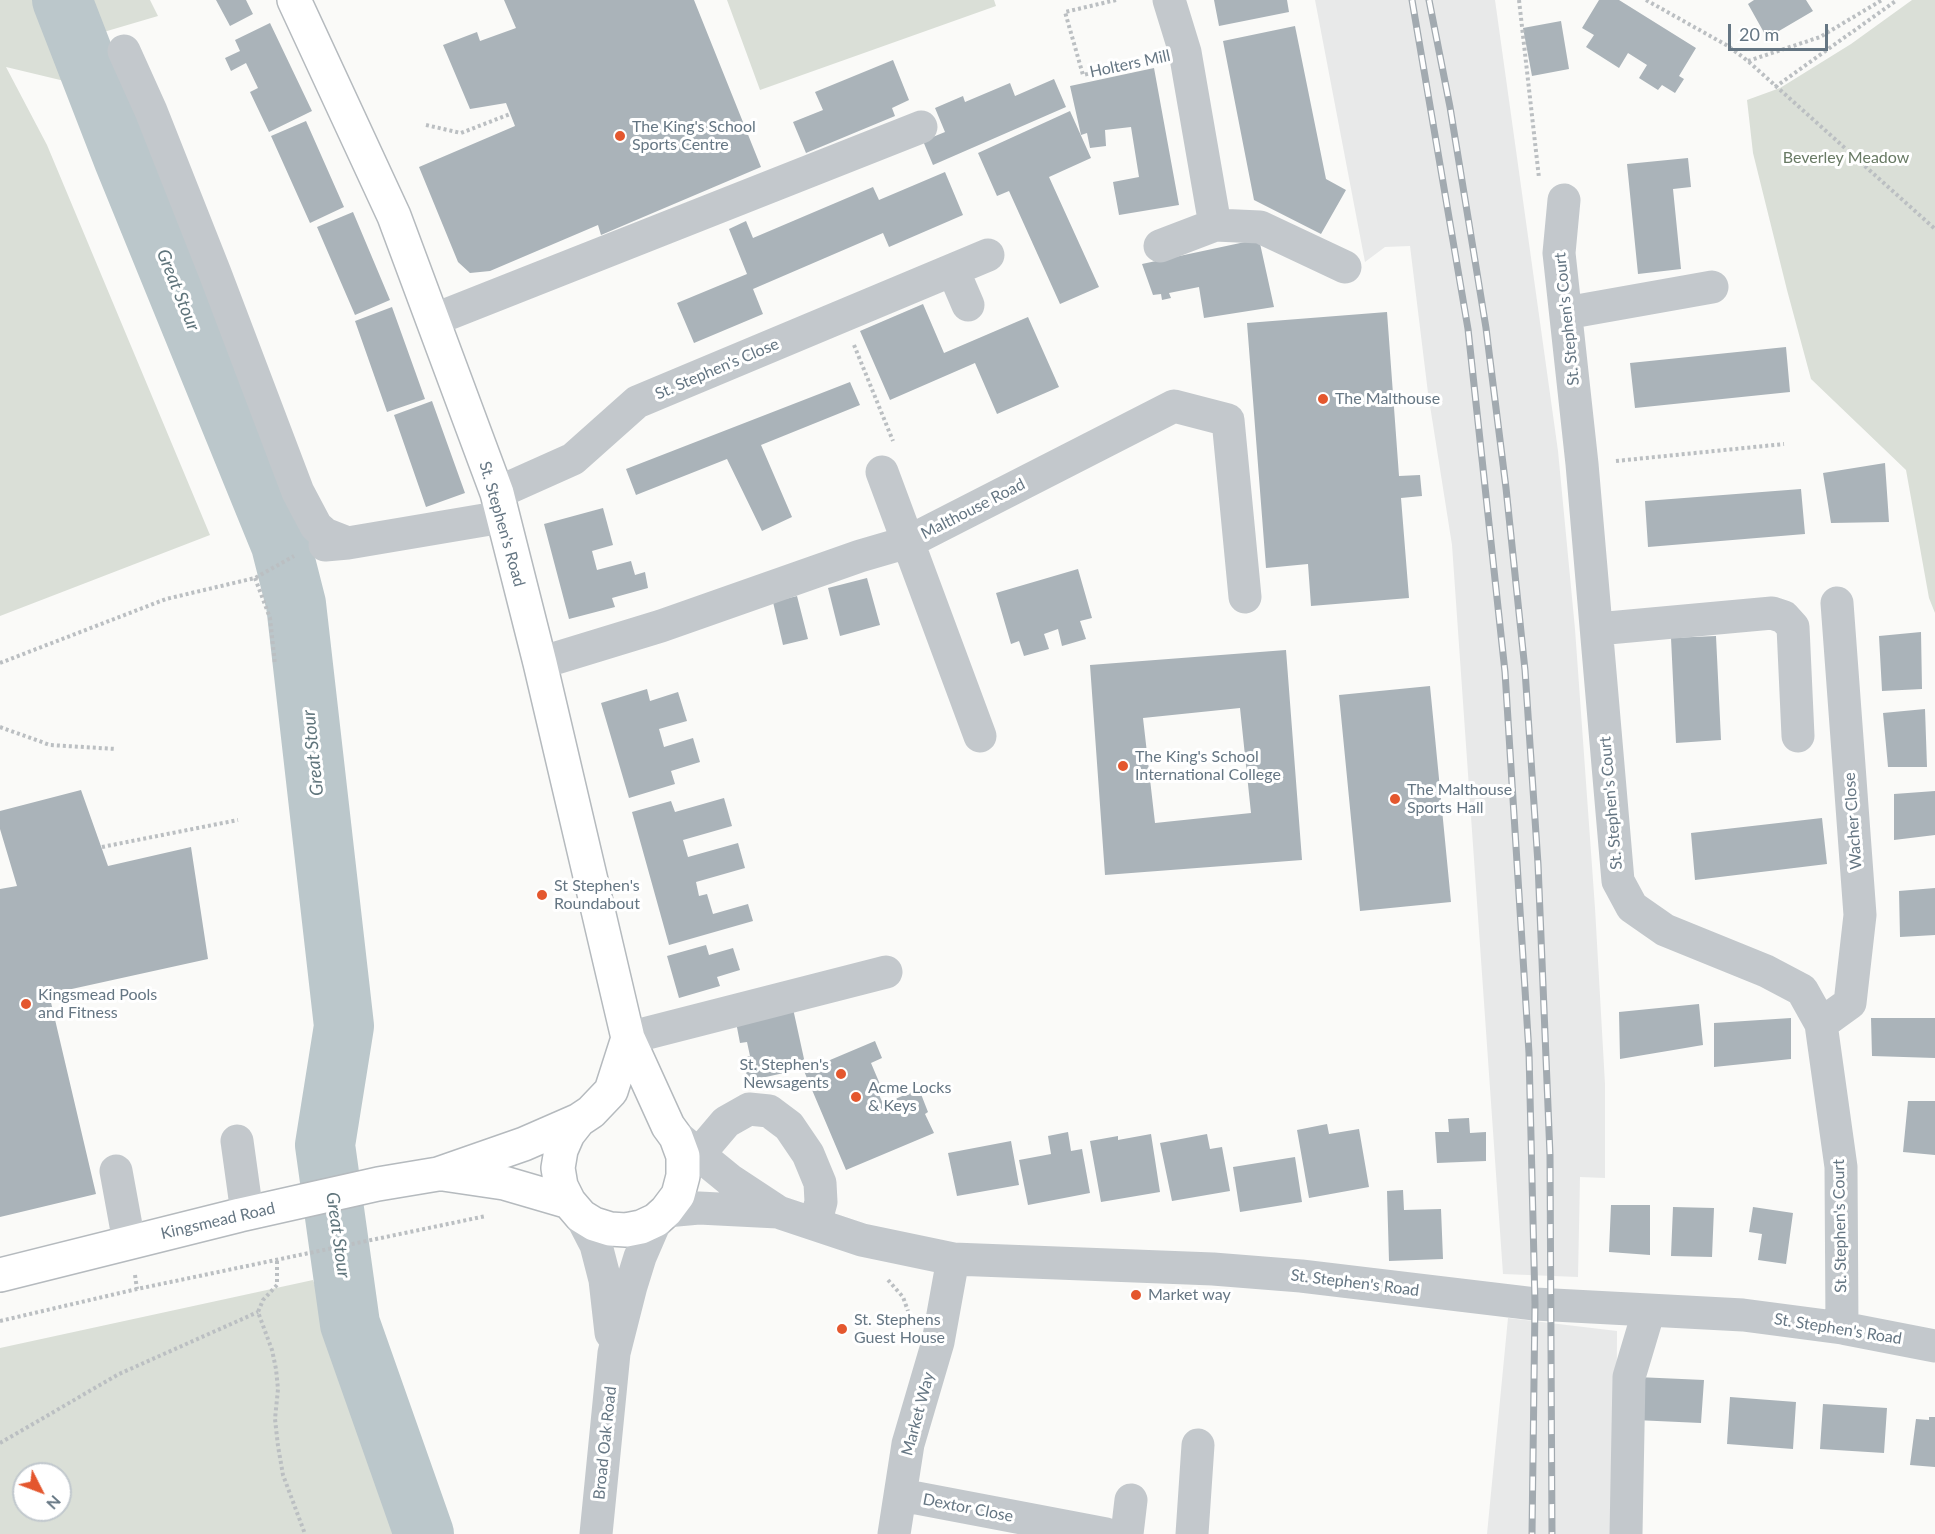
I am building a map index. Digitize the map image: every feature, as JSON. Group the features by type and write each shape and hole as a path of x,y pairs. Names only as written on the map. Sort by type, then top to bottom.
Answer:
{"main road":[{"name":"St. Stephen's Road","path":"294,0 394,216 500,505 540,663 628,1038 681,1139 684,1176 678,1195 661,1215 633,1228 610,1229 594,1224 575,1209"},
{"path":"575,1209 561,1186 558,1168 561,1150 568,1134 611,1091 628,1038"},
{"name":"St. Stephen's Road","path":"585,1116 611,1105 632,1105 652,1113 681,1139"},
{"name":"Kingsmead Road","path":"0,1275 247,1213 378,1184 438,1174 520,1145 585,1116"},
{"name":"Kingsmead Road","path":"438,1174 504,1183 575,1209"}],"street":[{"name":"Holters Mill","path":"1169,0 1185,52 1215,225"},
{"path":"124,51 151,111 215,273 298,492 316,526 325,534 348,543"},
{"path":"433,320 921,127"},
{"name":"St. Stephen's Court","path":"1564,200 1559,252 1582,464 1618,881 1632,907 1665,930 1766,971 1802,990 1821,1024 1841,1167 1842,1328"},
{"path":"1160,246 1215,225 1260,227 1345,267"},
{"name":"St. Stephen's Close","path":"315,546 348,543 500,505 573,459 637,402 988,255"},
{"path":"952,270 968,305"},
{"path":"1566,313 1712,287"},
{"name":"Malthouse Road","path":"540,663 661,626 860,556 908,542 1174,406 1228,420 1245,597"},
{"path":"889,459 908,542 980,736"},
{"name":"Wacher Close","path":"1821,1024 1850,1003 1860,915 1837,603"},
{"path":"1597,629 1772,613 1784,617 1792,627 1798,736"},
{"path":"628,1038 886,972"},
{"path":"681,1139 726,1122 748,1109 770,1111 789,1126 808,1154 820,1183 821,1202 815,1224"},
{"name":"St. Stephen's Road","path":"681,1139 730,1180 778,1212"},
{"path":"237,1142 247,1213"},
{"path":"116,1171 129,1242"},
{"name":"St. Stephen's Road","path":"661,1215 699,1208 778,1212 862,1240 953,1259 1213,1269 1301,1276 1535,1304 1743,1315 1842,1328 1935,1346"},
{"name":"Broad Oak Road","path":"575,1209 596,1245 605,1280 614,1353"},
{"name":"Broad Oak Road","path":"596,1534 614,1353 630,1286 640,1257 661,1215"},
{"name":"Market Way","path":"894,1534 908,1444 938,1342 953,1259"},
{"path":"1626,1534 1629,1377 1649,1310"},
{"path":"1192,1534 1198,1445"},
{"name":"Dextor Close","path":"901,1495 1106,1534"},
{"path":"1127,1534 1131,1500"}],"path":[{"name":"Holters Mill","path":"1116,0 1065,12 1083,75 1185,52"},
{"path":"1519,0 1540,194 1564,200"},
{"path":"1646,0 1728,46 1748,61 1935,229"},
{"path":"1748,61 1820,37 1882,0"},
{"path":"1775,87 1897,0"},
{"path":"426,125 461,133 510,114"},
{"path":"842,316 889,459"},
{"path":"1582,464 1784,444"},
{"path":"0,663 166,599 255,578 315,546"},
{"path":"255,578 270,618 276,663"},
{"path":"0,727 50,745 116,749"},
{"path":"102,847 238,820"},
{"path":"0,1321 137,1289 497,1214"},
{"path":"277,1261 277,1285 263,1300 258,1312 272,1350 276,1369 278,1389 275,1419 279,1456 305,1534"},
{"path":"882,1273 903,1297 911,1320"},
{"path":"0,1443 119,1374 258,1312"}],"shaded area":[{"path":"1315,0 1495,0 1558,451 1575,629 1595,908 1605,1084 1605,1178 1580,1177 1578,1277 1503,1274 1452,545 1428,393 1410,246 1385,247 1365,262"},
{"path":"1508,1318 1617,1331 1616,1534 1487,1534"}],"green space":[{"path":"0,0 150,0 158,16 63,44 77,84 6,67 47,145 210,535 0,616"},
{"path":"727,0 994,0 996,6 760,90"},
{"name":"Beverley Meadow","path":"1912,0 1935,0 1935,613 1929,598 1906,470 1811,379 1753,153 1747,100 1780,88 1851,44"},
{"path":"313,1280 354,1391 396,1534 0,1534 0,1348"}],"building":[{"path":"216,0 246,0 253,14 230,26"},
{"name":"The King's School Sports Centre","path":"504,0 694,0 761,167 601,235 598,225 490,271 470,273 458,262 419,167 515,126 506,103 470,109 443,45 477,32 480,41 516,28"},
{"path":"1214,0 1287,0 1289,12 1219,26"},
{"path":"1599,0 1619,0 1696,48 1679,76 1684,79 1675,93 1662,85 1658,90 1639,78 1647,65 1628,53 1619,68 1586,47 1594,35 1582,28"},
{"path":"1754,0 1806,0 1813,11 1767,38 1748,4"},
{"path":"1561,21 1569,69 1532,76 1523,28"},
{"path":"270,23 312,111 269,132 250,92 258,88 246,63 231,71 225,58 240,51 235,40"},
{"path":"1295,26 1326,179 1346,190 1321,234 1254,200 1223,41"},
{"path":"893,60 909,100 892,108 895,116 806,153 793,122 823,110 815,92"},
{"path":"1154,68 1179,205 1119,215 1113,182 1139,177 1131,127 1105,130 1106,146 1090,148 1087,133 1081,135 1070,86"},
{"path":"1054,79 1066,107 933,165 923,141 945,132 935,108 963,96 965,102 1010,83 1015,96"},
{"path":"1070,111 1091,158 1049,177 1099,287 1060,304 1009,191 997,196 978,153"},
{"path":"306,121 344,207 310,223 271,136"},
{"path":"1688,158 1691,187 1673,189 1681,269 1638,274 1627,164"},
{"path":"945,172 963,215 889,247 883,233 753,289 763,314 694,343 677,303 747,274 729,229 746,221 753,238 873,187 879,200"},
{"path":"353,212 390,300 355,315 317,227"},
{"path":"1259,239 1274,307 1204,318 1199,287 1169,293 1171,298 1162,300 1161,294 1153,295 1142,264"},
{"path":"923,304 944,353 1028,317 1059,387 997,414 975,363 890,400 860,331"},
{"path":"392,307 425,399 387,412 355,321"},
{"name":"The Malthouse","path":"1387,312 1399,476 1420,475 1422,496 1401,498 1409,598 1311,606 1308,564 1266,568 1247,323"},
{"path":"1786,347 1790,392 1635,408 1630,363"},
{"path":"850,382 860,405 761,445 792,517 762,531 727,459 636,495 626,469"},
{"path":"432,401 465,493 426,507 394,415"},
{"path":"1885,463 1889,522 1831,523 1823,473"},
{"path":"1801,489 1805,534 1648,547 1645,501"},
{"path":"603,508 613,545 592,551 597,570 631,561 635,575 645,572 648,588 612,598 615,607 569,619 544,524"},
{"path":"1078,569 1092,618 1080,621 1086,639 1062,646 1058,629 1044,634 1049,649 1024,656 1019,641 1011,644 996,593"},
{"path":"867,578 880,625 840,636 828,588"},
{"path":"797,596 808,639 783,645 773,602"},
{"path":"1921,632 1922,689 1882,691 1879,636"},
{"path":"1716,636 1721,740 1676,743 1671,638"},
{"name":"The King's School International College","path":"1286,650 1302,860 1105,875 1090,665","holes":["1240,708 1251,813 1155,823 1143,718"]},
{"name":"The Malthouse Sports Hall","path":"1430,686 1451,902 1360,911 1339,695"},
{"path":"647,689 650,701 678,692 687,721 659,729 664,747 693,738 700,762 671,771 675,784 629,798 601,703"},
{"path":"1925,709 1927,767 1888,767 1883,713"},
{"name":"Kingsmead Pools and Fitness","path":"81,790 108,866 191,847 208,959 49,994 96,1194 0,1217 0,889 17,886 0,829 0,811"},
{"path":"1935,791 1935,835 1894,840 1894,794"},
{"path":"724,798 732,826 683,840 688,857 738,843 745,868 696,882 699,896 707,894 713,914 748,904 753,921 669,945 632,812 671,801 675,812"},
{"path":"1822,818 1827,864 1695,880 1691,833"},
{"path":"1935,888 1935,935 1900,937 1899,891"},
{"path":"706,945 709,955 733,948 740,970 717,977 720,986 679,998 667,956"},
{"path":"792,1004 806,1068 748,1081 743,1058 750,1056 747,1042 740,1043 735,1017"},
{"path":"1699,1004 1703,1045 1620,1059 1619,1012"},
{"path":"1791,1018 1791,1059 1714,1067 1714,1023"},
{"path":"1871,1018 1935,1018 1935,1058 1872,1056"},
{"path":"875,1041 882,1058 871,1063 882,1089 877,1090 883,1104 919,1089 928,1112 925,1114 934,1133 846,1170 804,1071"},
{"path":"1908,1101 1935,1101 1935,1155 1903,1152"},
{"path":"1469,1118 1470,1133 1486,1132 1486,1161 1437,1163 1435,1132 1449,1132 1448,1119"},
{"path":"1327,1124 1329,1134 1359,1129 1369,1187 1309,1198 1297,1130"},
{"path":"1068,1132 1071,1151 1082,1149 1090,1193 1028,1205 1019,1160 1051,1154 1048,1136"},
{"path":"1151,1134 1160,1192 1101,1202 1090,1141 1118,1136 1118,1140"},
{"path":"1207,1134 1210,1149 1222,1147 1230,1191 1172,1201 1160,1143"},
{"path":"1011,1141 1019,1185 957,1196 948,1153"},
{"path":"1295,1157 1302,1202 1240,1212 1233,1167"},
{"path":"1403,1190 1404,1210 1441,1209 1443,1259 1389,1261 1387,1191"},
{"path":"1611,1205 1650,1205 1650,1255 1609,1252"},
{"path":"1673,1207 1714,1208 1712,1257 1671,1256"},
{"path":"1753,1207 1793,1213 1786,1264 1758,1260 1762,1234 1749,1232"},
{"path":"1637,1377 1704,1380 1701,1423 1635,1420"},
{"path":"1730,1397 1796,1402 1793,1449 1727,1444"},
{"path":"1823,1404 1887,1408 1884,1453 1820,1449"},
{"path":"1929,1417 1935,1417 1935,1467 1910,1465 1916,1419 1929,1420"}],"waterway":[{"name":"Great Stour","path":"62,0 124,160 281,545 296,604 344,1026 325,1145 350,1324 424,1534"}],"railway":[{"path":"1412,0 1468,329 1505,672 1529,1053 1535,1304 1532,1534"},
{"path":"1429,0 1450,107 1486,328 1525,670 1538,864 1550,1155 1552,1534"}],"place":[{"name":"The King's School Sports Centre","path":"620,136"},
{"name":"The Malthouse","path":"1323,399"},
{"name":"The King's School International College","path":"1123,766"},
{"name":"The Malthouse Sports Hall","path":"1395,799"},
{"name":"St Stephen's Roundabout","path":"542,895"},
{"name":"Kingsmead Pools and Fitness","path":"26,1004"},
{"name":"St. Stephen's Newsagents","path":"841,1074"},
{"name":"Acme Locks & Keys","path":"856,1097"},
{"name":"Market way","path":"1136,1295"},
{"name":"St. Stephens Guest House","path":"842,1329"}]}
